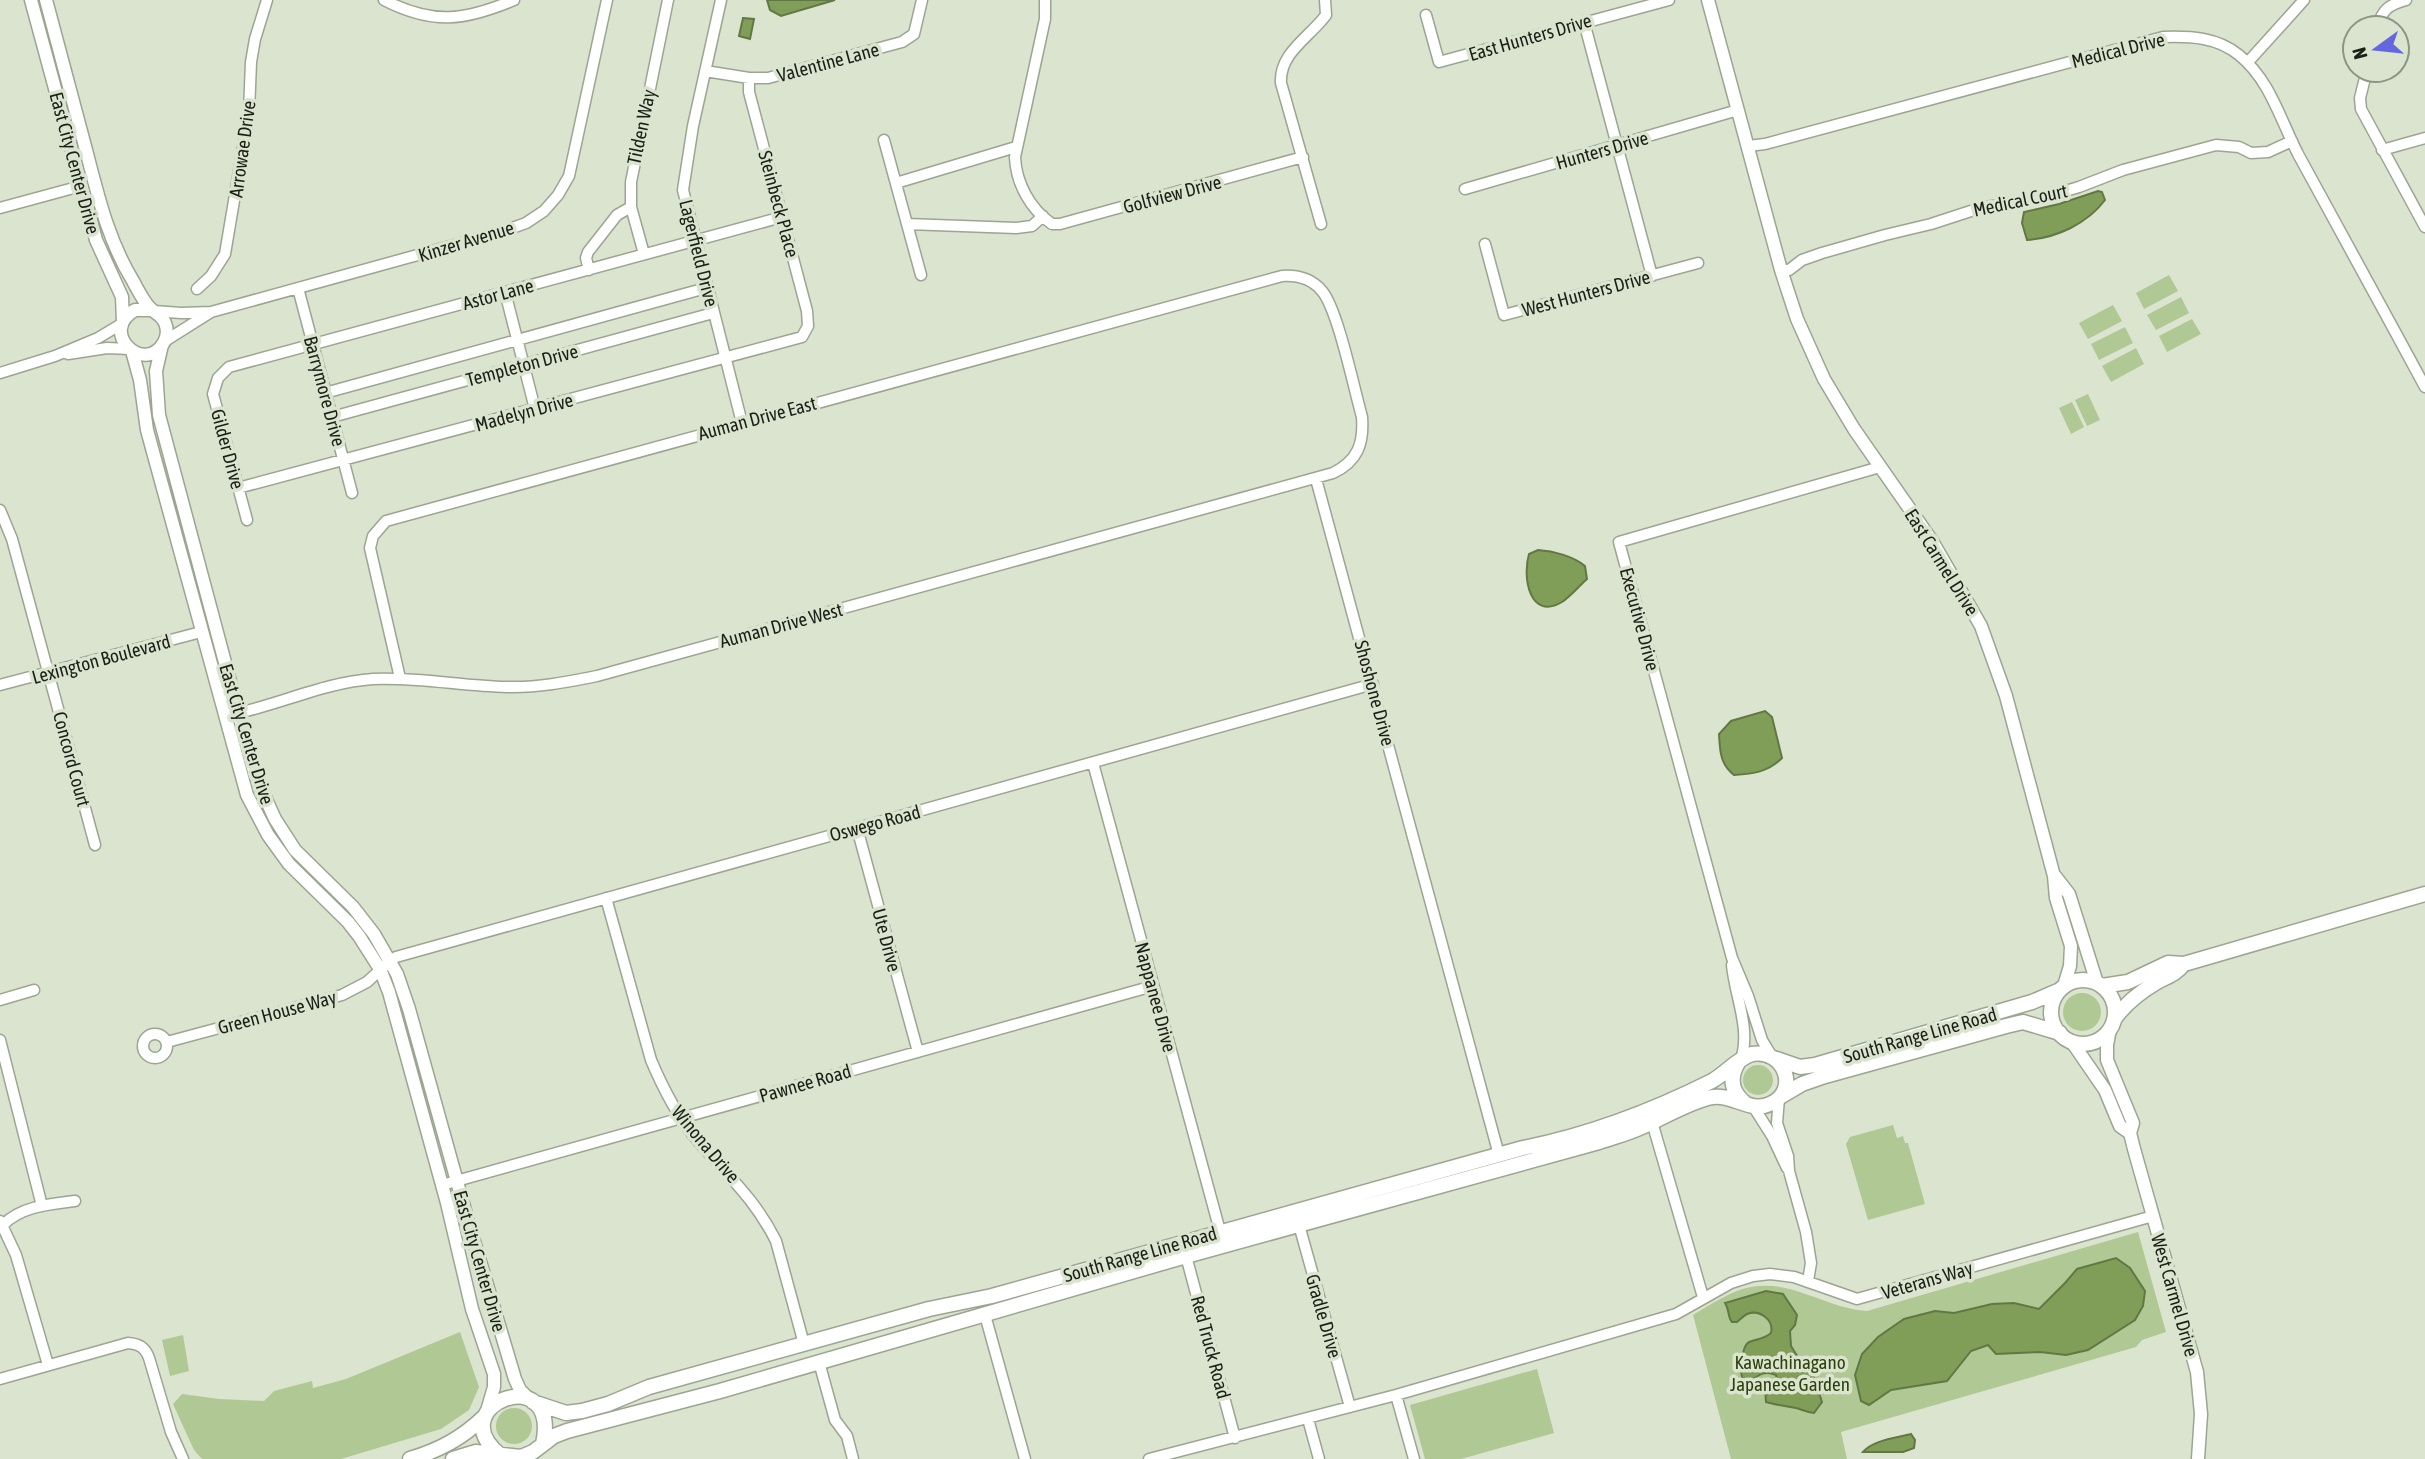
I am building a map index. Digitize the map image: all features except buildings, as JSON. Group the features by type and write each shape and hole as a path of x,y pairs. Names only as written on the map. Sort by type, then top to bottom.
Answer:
{"main road":[{"path":"2184,964 2175,974 2133,998 2103,1037 2094,1042 2083,1044 2066,1038 2052,1016 2055,998 2062,988 2080,980 2099,985 2129,982 2168,963 2184,964 2425,894"},
{"path":"2099,985 2113,1000 2113,1023"},
{"name":"South Range Line Road","path":"1774,1057 1800,1066 1815,1065 2028,1003 2062,988"},
{"name":"South Range Line Road","path":"1779,1098 1818,1078 2023,1022 2066,1038"},
{"path":"1759,1053 1774,1057 1785,1074 1784,1090 1779,1098 1765,1106 1750,1105 1736,1094 1732,1081 1740,1061 1759,1053"},
{"name":"South Range Line Road","path":"531,1401 566,1413 582,1411 608,1404 649,1387 929,1309 1004,1292 1499,1155 1559,1141 1624,1120 1715,1079 1740,1061"},
{"name":"South Range Line Road","path":"542,1449 554,1436 567,1431 1599,1142 1713,1097 1750,1105"},
{"path":"410,1459 454,1442 497,1401 507,1397 516,1396 531,1401 540,1409 544,1419 542,1449 521,1457 476,1452 453,1459"},
{"path":"485,1414 485,1437 490,1447 502,1456"}],"street":[{"name":"East City Center Drive","path":"31,0 96,240 122,297 123,322"},
{"name":"East City Center Drive","path":"46,0 107,227 129,276 153,311"},
{"name":"Arrowae Drive","path":"197,289 218,267 229,238 250,111 251,62 267,0"},
{"path":"384,0 435,18 483,13 514,0"},
{"name":"Kinzer Avenue","path":"153,311 211,312 501,232 526,223 544,211 558,195 572,166 607,0"},
{"name":"Tilden Way","path":"644,254 631,207 634,163 668,0"},
{"name":"Lagerfield Drive","path":"721,0 683,190 742,422"},
{"name":"Valentine Lane","path":"705,71 768,78 902,42 916,30 922,0"},
{"path":"1043,216 1024,192 1016,167 1016,147 1040,48 1045,0"},
{"path":"1321,224 1281,83 1280,70 1290,54 1325,15 1325,0"},
{"name":"East Hunters Drive","path":"1426,15 1439,62 1669,0"},
{"name":"East Carmel Drive","path":"1708,0 1797,320 1824,379 1854,429 1947,564 1981,626 2006,696 2054,876 2056,898 2071,946 2070,966 2062,988"},
{"path":"2248,62 2304,0"},
{"path":"2382,14 2389,6 2406,0"},
{"path":"1584,22 1652,276"},
{"name":"Medical Drive","path":"1748,146 1766,144 2163,37 2207,38 2230,48 2248,62 2269,91 2292,141 2425,387"},
{"name":"Steinbeck Place","path":"749,78 749,92 807,311 807,330"},
{"path":"2364,84 2361,109 2425,227"},
{"name":"Hunters Drive","path":"1465,189 1738,110"},
{"path":"2382,150 2425,138"},
{"path":"884,140 921,275"},
{"name":"Medical Court","path":"1785,270 1802,260 1831,250 1931,224 1980,208 2042,198 2123,170 2216,145 2239,148 2251,153 2268,152 2292,141"},
{"path":"895,183 1016,147"},
{"name":"Golfview Drive","path":"907,224 1016,228 1032,226 1043,216 1052,224 1060,224 1303,157"},
{"path":"0,208 81,186"},
{"path":"589,270 586,258 588,252 617,215 631,207"},
{"name":"Astor Lane","path":"218,378 229,367 782,217"},
{"name":"West Hunters Drive","path":"1485,244 1504,315 1698,263"},
{"name":"Auman Drive East","path":"400,678 370,548 373,536 386,521 1259,281 1289,276 1310,282 1324,293 1332,311 1362,417 1361,445 1357,454 1343,468 1316,479"},
{"name":"Barrymore Drive","path":"298,288 352,493"},
{"name":"Templeton Drive","path":"326,393 706,288"},
{"path":"505,292 536,409"},
{"path":"0,373 55,356 98,338 123,322 135,310 153,311 165,324 164,343 148,354 107,348 55,356"},
{"name":"Kinzer Avenue","path":"164,343 211,312"},
{"name":"Templeton Drive","path":"332,417 713,313"},
{"path":"123,322 122,337 131,350"},
{"name":"Madelyn Drive","path":"238,488 726,359 797,339 807,330"},
{"name":"East City Center Drive","path":"164,343 157,363 155,386 159,415 255,775 275,819 306,863 363,919 391,960 410,1009 515,1379 531,1401"},
{"name":"East City Center Drive","path":"131,350 140,380 147,430 243,782 260,821 289,864 348,922 380,969 394,1005 472,1309 494,1374 494,1387 485,1414"},
{"name":"Gilder Drive","path":"218,378 213,394 247,520"},
{"name":"Executive Drive","path":"1774,1057 1762,1040 1732,958 1619,542 1880,467"},
{"name":"Auman Drive West","path":"238,713 354,682 400,678 531,687 597,676 1316,479"},
{"name":"Shoshone Drive","path":"1316,479 1499,1155"},
{"name":"Concord Court","path":"0,510 12,539 95,845"},
{"name":"Lexington Boulevard","path":"0,685 201,632"},
{"name":"Oswego Road","path":"380,969 391,960 606,898 1373,684"},
{"name":"Nappanee Drive","path":"1093,763 1220,1231"},
{"name":"Ute Drive","path":"857,828 918,1052"},
{"name":"East Carmel Drive","path":"2054,876 2069,894 2099,985"},
{"name":"Winona Drive","path":"606,898 651,1060 670,1101 692,1134 739,1184 776,1241 804,1344"},
{"name":"Executive Drive","path":"1732,958 1734,987 1745,1036 1740,1061"},
{"name":"Green House Way","path":"167,1042 342,996 367,982 380,969"},
{"name":"Pawnee Road","path":"442,1185 1153,986"},
{"path":"0,1000 34,990"},
{"name":"West Carmel Drive","path":"2113,1023 2106,1045 2107,1060 2133,1123 2130,1133 2197,1372 2201,1414 2198,1459"},
{"name":"West Carmel Drive","path":"2066,1038 2105,1090 2120,1126 2130,1133"},
{"path":"0,1040 42,1206"},
{"path":"1779,1098 1777,1123 1788,1156 1789,1171 1806,1232 1811,1264 1808,1282"},
{"path":"1750,1105 1789,1171"},
{"path":"1652,1122 1703,1297"},
{"path":"48,1365 16,1255 2,1223 19,1213 42,1206 75,1201"},
{"name":"Veterans Way","path":"1308,1419 1676,1314 1703,1297 1738,1280 1753,1276 1780,1275 1857,1299 2153,1216"},
{"name":"Gradle Drive","path":"1299,1225 1350,1407"},
{"name":"Red Truck Road","path":"1186,1256 1235,1438"},
{"path":"985,1315 1025,1459"},
{"path":"0,1379 128,1343 139,1344 149,1357 171,1432 183,1456"},
{"path":"819,1362 835,1420 847,1436 853,1459"},
{"path":"1396,1395 1413,1459"},
{"path":"1149,1459 1308,1419 1319,1459"}],"green space":[{"path":"2169,275 2178,291 2144,309 2136,293"},
{"path":"2181,297 2189,313 2156,330 2147,315"},
{"path":"2113,305 2122,321 2088,339 2079,323"},
{"path":"2192,319 2201,334 2167,352 2159,336"},
{"path":"2125,327 2133,343 2099,360 2091,344"},
{"path":"2136,348 2144,364 2111,382 2102,366"},
{"path":"2088,394 2100,420 2087,426 2075,400"},
{"path":"2072,402 2084,427 2071,434 2059,408"},
{"path":"2082,993 2095,999 2101,1012 2095,1025 2082,1031 2069,1025 2063,1012 2069,999"},
{"path":"1758,1065 1769,1069 1773,1080 1769,1091 1758,1095 1747,1091 1743,1080 1747,1069"},
{"path":"1893,1125 1897,1138 1903,1136 1905,1143 1908,1143 1925,1204 1868,1220 1846,1144 1850,1137"},
{"name":"Kawachinagano Japanese Garden","path":"2138,1232 2166,1332 2142,1340 2136,1347 1841,1432 1847,1459 1731,1459 1693,1315 1721,1298 1751,1287 1780,1287 1867,1311"},
{"path":"460,1332 479,1387 469,1410 441,1429 341,1459 202,1459 194,1450 173,1404 182,1394 264,1401 274,1391 312,1381 313,1388 346,1379"},
{"path":"183,1335 189,1371 170,1376 162,1340"},
{"path":"1537,1369 1554,1433 1461,1459 1425,1459 1410,1405"},
{"path":"514,1408 527,1413 532,1426 527,1439 514,1444 501,1439 496,1426 501,1413"}],"shaded area":[{"path":"767,0 835,0 781,16 770,10"},
{"path":"743,18 754,19 750,39 739,36"},
{"path":"2102,192 2105,200 2080,223 2060,233 2027,240 2022,223 2024,212"},
{"path":"1538,550 1575,559 1585,566 1587,579 1565,600 1551,606 1542,606 1536,601 1528,585 1529,554"},
{"path":"1765,711 1772,717 1782,758 1760,771 1734,775 1723,762 1719,734 1731,721"},
{"path":"2116,1258 2130,1268 2145,1291 2143,1306 2135,1320 2088,1350 2066,1355 2040,1352 1996,1354 1988,1345 1971,1351 1947,1381 1891,1390 1869,1405 1861,1401 1855,1375 1862,1354 1878,1337 1904,1319 1935,1311 1954,1313 1992,1304 2014,1303 2039,1309 2077,1269"},
{"path":"1766,1291 1783,1294 1797,1315 1795,1325 1790,1331 1791,1346 1799,1359 1811,1368 1822,1402 1814,1413 1766,1402 1765,1387 1777,1379 1776,1375 1763,1374 1752,1381 1743,1381 1742,1360 1746,1345 1771,1333 1771,1328 1768,1320 1757,1313 1747,1314 1737,1322 1732,1322 1725,1303"},
{"path":"1911,1434 1915,1440 1914,1448 1903,1452 1863,1452 1879,1442"}]}
